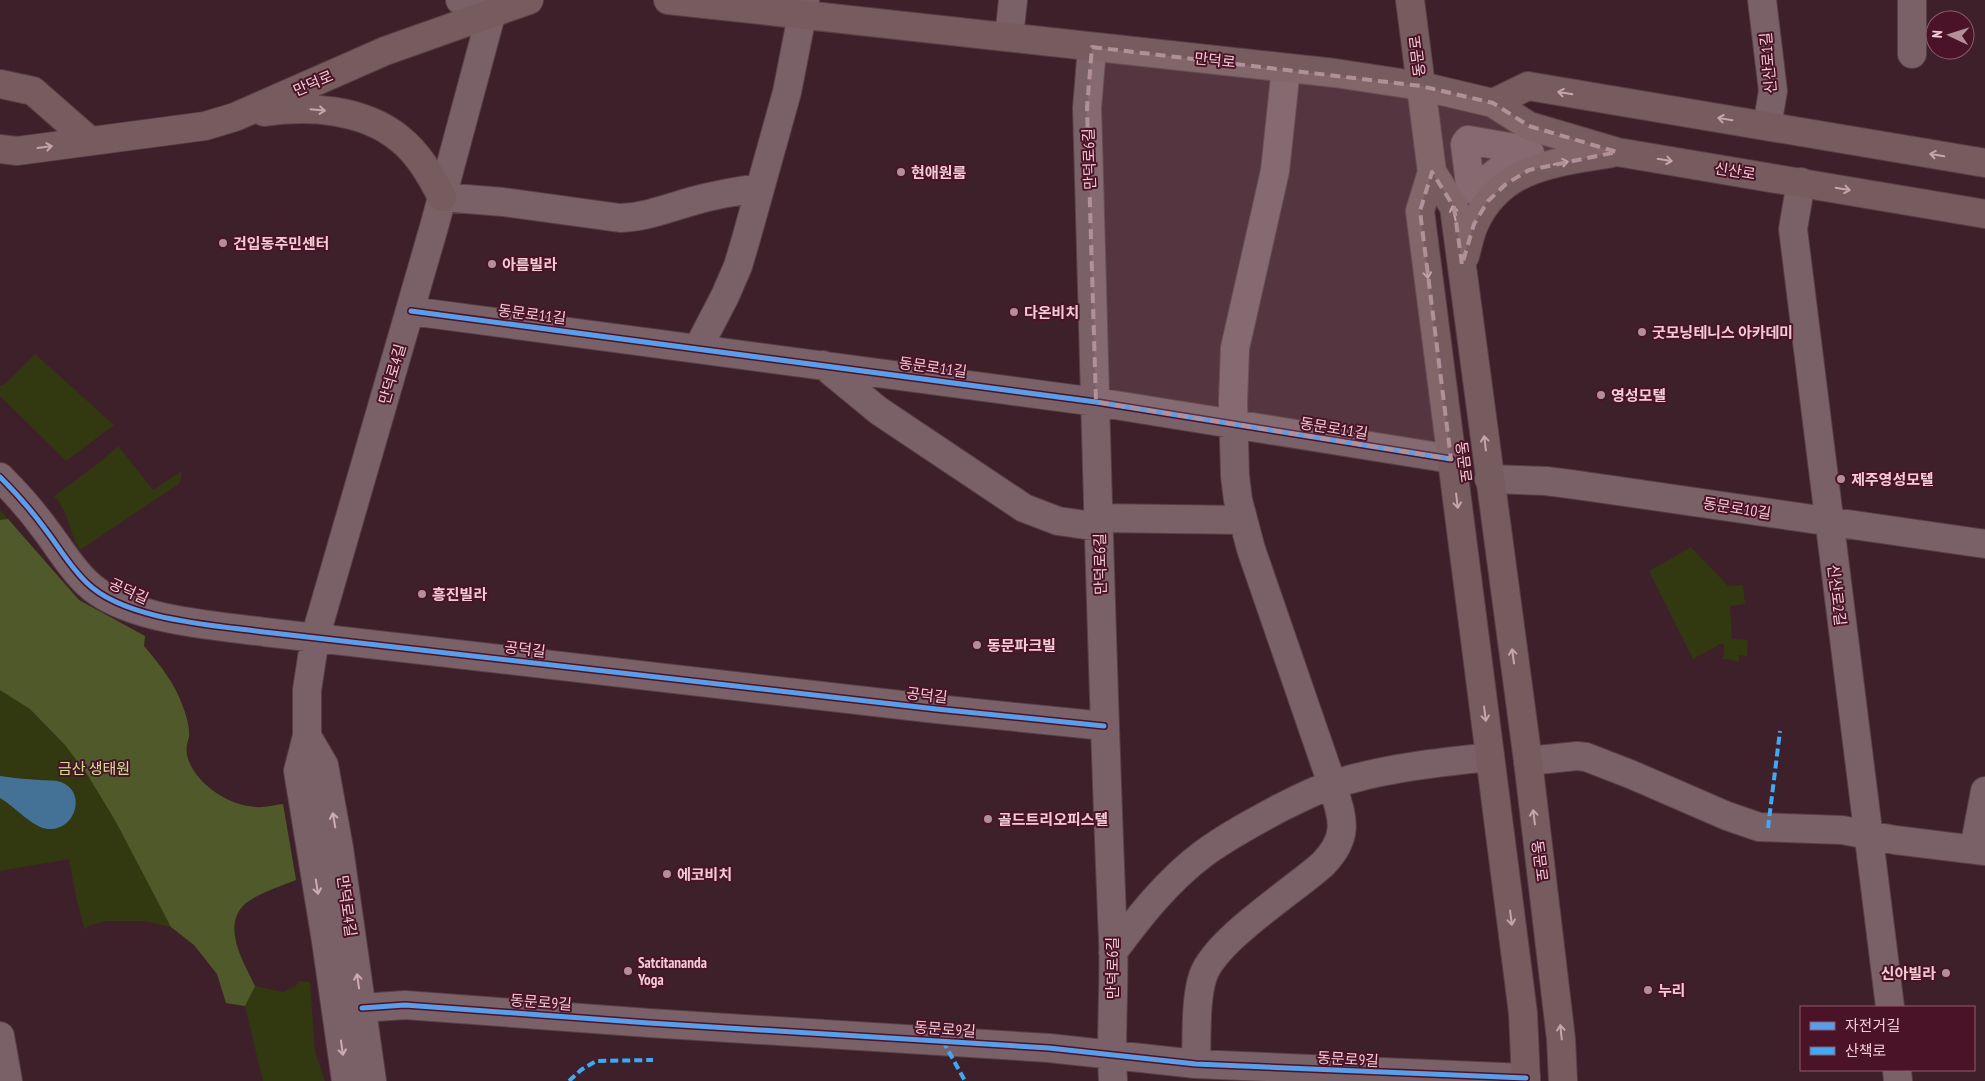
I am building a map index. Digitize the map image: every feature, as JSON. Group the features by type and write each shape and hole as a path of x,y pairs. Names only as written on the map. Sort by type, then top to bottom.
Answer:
{"main road":[{"name":"만덕로","path":"0,149 17,151 90,141 129,138 206,126 235,117 385,51 494,7 529,0"},
{"name":"만덕로","path":"668,0 804,7 1009,37 1335,73 1421,86"},
{"name":"동문로","path":"1410,0 1432,172 1420,211 1523,1013 1526,1080"},
{"path":"0,84 33,90 90,141"},
{"name":"신산로","path":"1421,86 1493,103 1529,126 1617,152 1985,214"},
{"path":"1493,103 1528,86 1985,163"},
{"path":"235,117 276,110 305,109 329,111 373,123 400,139 421,161 442,198"},
{"path":"1462,265 1474,224 1488,201 1506,184 1529,170 1617,152"},
{"name":"동문로","path":"1432,172 1454,207 1528,761 1562,1039 1563,1081"}],"street":[{"path":"460,0 494,7"},
{"path":"1009,37 1013,0"},
{"name":"신산로1길","path":"1762,0 1773,91 1767,126"},
{"path":"1912,0 1912,54"},
{"name":"만덕로4길","path":"346,1081 326,941 298,770 307,736 307,690 314,638 442,198 494,7"},
{"path":"698,348 738,266 787,92 804,7"},
{"name":"만덕로6길","path":"1092,46 1087,108 1104,726 1113,952 1112,1068"},
{"path":"1196,1064 1199,992 1202,977 1208,963 1235,935 1309,876 1334,853 1342,834 1339,810 1332,784 1260,577 1244,520 1235,476 1233,402 1235,348 1275,171 1286,68"},
{"name":"신산로2길","path":"1801,182 1793,229 1828,522 1890,1006"},
{"path":"442,198 503,202 620,218 637,218 694,201 759,188"},
{"name":"동문로11길","path":"410,310 1096,402 1451,460"},
{"path":"823,365 879,411 1024,508 1058,521 1099,523 1244,520"},
{"name":"공덕길","path":"0,477 44,526 68,562 88,584 108,598 162,618 314,638 936,709 1104,726"},
{"name":"동문로10길","path":"1489,479 1546,481 1985,544"},
{"name":"만덕로4길","path":"307,736 324,765 339,848 372,1081"},
{"path":"1528,761 1577,756 1586,757 1749,824 1784,829 1842,830 1895,840 1979,850 1985,791"},
{"path":"1113,952 1154,900 1202,855 1251,823 1303,796 1332,784 1382,772 1490,757"},
{"name":"동문로9길","path":"362,1008 405,1005 649,1023 1049,1048 1112,1068 1196,1064 1526,1080"},
{"path":"0,1036 8,1081"}],"highlighted area":[{"path":"1092,47 1421,86 1493,103 1529,126 1617,152 1529,170 1506,184 1488,201 1474,224 1462,265 1454,207 1432,172 1420,211 1451,459 1096,402 1087,108"}],"green space":[{"path":"35,354 114,425 66,461 0,396 0,386 6,383"},
{"path":"118,446 153,490 182,471 180,483 80,550 73,537 64,510 54,496 99,463"},
{"name":"금산 생태원","path":"0,510 79,600 145,636 144,646 167,675 180,698 189,735 187,755 196,774 204,783 223,797 245,806 262,807 283,804 296,880 263,893 246,903 239,912 235,922 235,933 241,955 255,986 283,992 297,985 298,981 310,982 315,1052 325,1081 263,1081 245,1006 226,1003 217,974 194,945 171,927 143,921 105,921 88,926 85,930 76,897 69,859 0,871"},
{"name":"금산 생태원","path":"8,519 79,600 145,636 144,646 167,675 180,698 189,735 187,755 196,774 204,783 223,797 245,806 262,807 283,804 296,880 256,896 238,912 235,922 237,944 240,955 255,986 245,1006 226,1003 217,974 194,945 171,927 116,822 87,774 65,745 30,709 0,690 0,520"},
{"path":"1691,547 1728,586 1743,585 1745,604 1730,606 1732,639 1748,640 1747,656 1739,655 1739,661 1723,659 1724,645 1722,643 1693,659 1649,571"}],"water":[{"path":"0,776 62,782 71,789 75,796 74,812 65,824 57,828 42,828 0,798"}],"marked path":[{"path":"1768,828 1780,731"},
{"path":"943,1041 965,1081"},
{"path":"569,1081 581,1070 596,1061 653,1060"}],"cycle path":[{"path":"411,311 1096,402 1451,459"},
{"path":"0,477 29,509 70,564 87,583 103,595 124,605 171,619 264,632 936,709 1104,726"},
{"path":"362,1008 405,1005 649,1023 1049,1048 1196,1064 1526,1078"}],"place":[{"name":"현애원룸","path":"901,172"},
{"name":"건입동주민센터","path":"223,243"},
{"name":"아름빌라","path":"492,264"},
{"name":"다온비치","path":"1014,312"},
{"name":"굿모닝테니스 아카데미","path":"1642,332"},
{"name":"영성모텔","path":"1601,395"},
{"name":"제주영성모텔","path":"1841,479"},
{"name":"흥진빌라","path":"422,594"},
{"name":"동문파크빌","path":"977,645"},
{"name":"골드트리오피스텔","path":"988,819"},
{"name":"에코비치","path":"667,874"},
{"name":"Satcitananda Yoga","path":"628,971"},
{"name":"신아빌라","path":"1946,973"},
{"name":"누리","path":"1648,990"}]}
